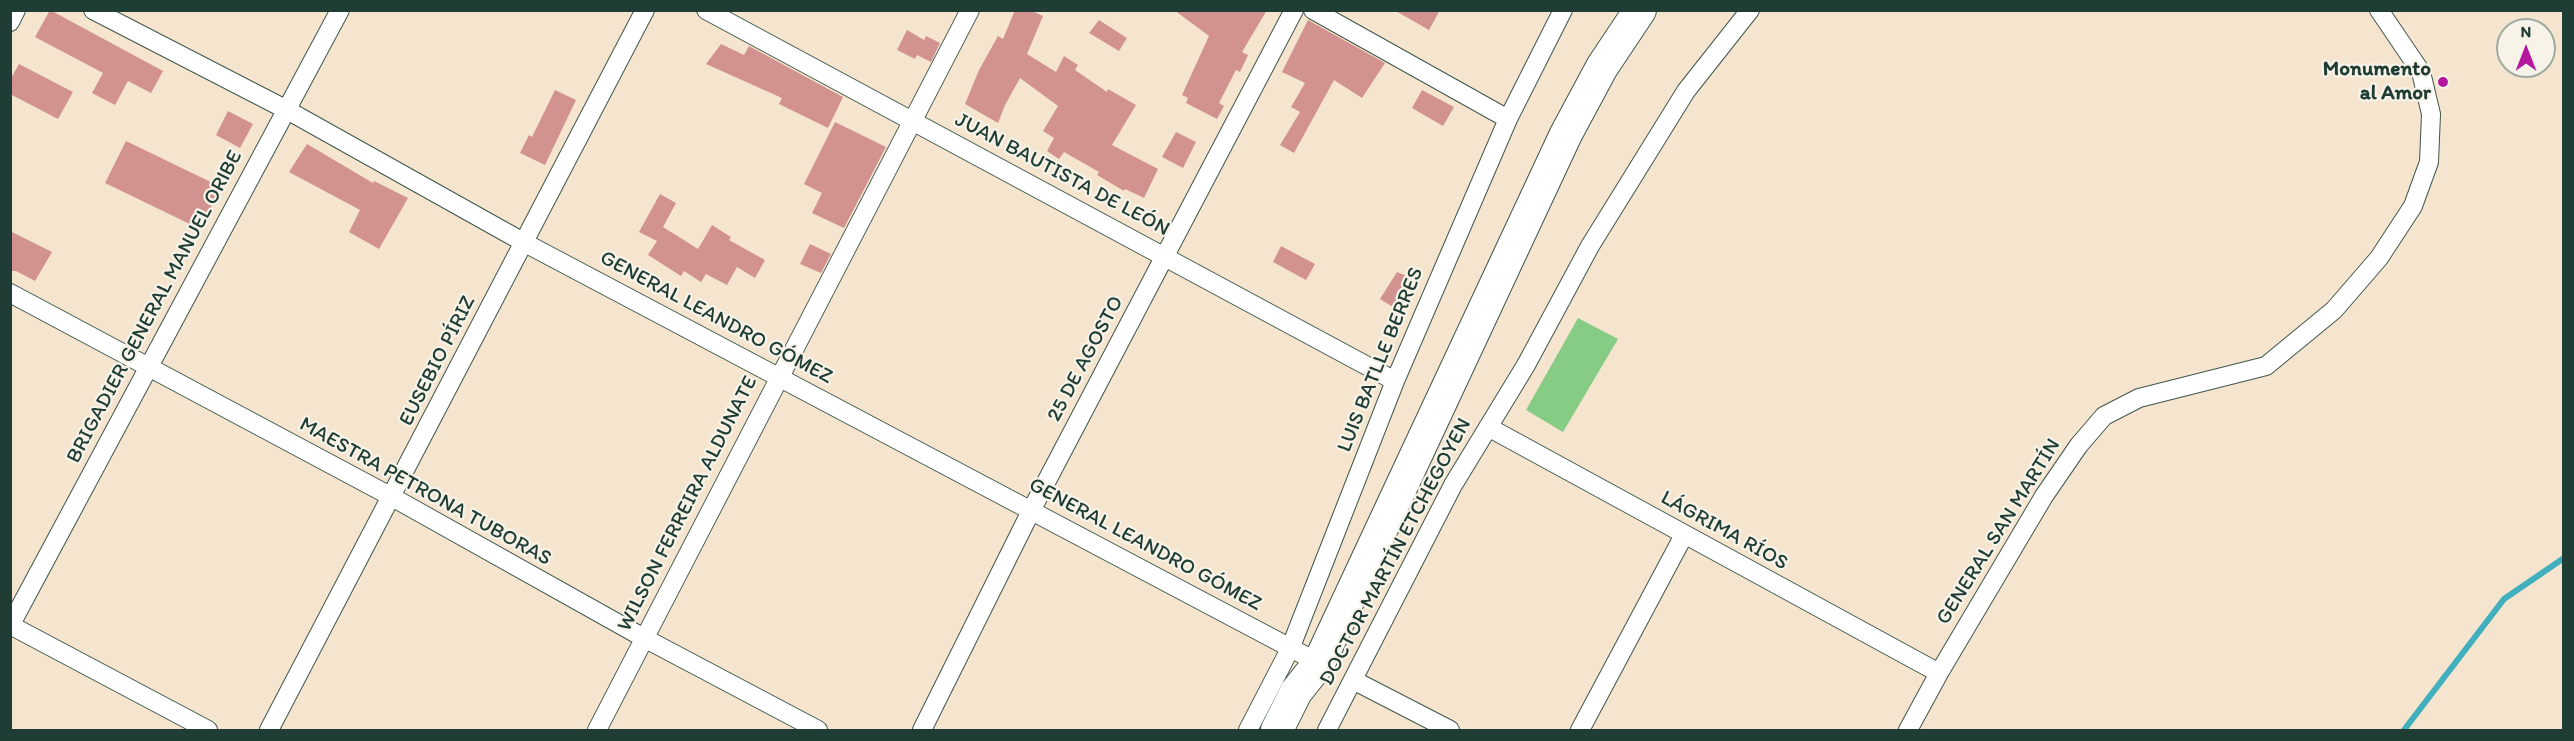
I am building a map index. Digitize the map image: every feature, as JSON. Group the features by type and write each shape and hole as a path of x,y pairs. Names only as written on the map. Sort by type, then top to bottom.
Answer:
{"highway":[{"path":"1277,730 1296,692 1319,663 1556,153 1602,67 1640,10"},
{"path":"1298,730 1313,701 1319,663"}],"street":[{"path":"10,21 16,10"},
{"name":"GENERAL LEANDRO GÓMEZ","path":"93,10 287,110 525,243 1032,509 1319,663"},
{"name":"BRIGADIER GENERAL MANUEL ORIBE","path":"11,625 340,10"},
{"name":"EUSEBIO PÍRIZ","path":"269,730 645,10"},
{"name":"JUAN BAUTISTA DE LEÓN","path":"706,10 1395,381"},
{"name":"WILSON FERREIRA ALDUNATE","path":"597,730 970,10"},
{"name":"25 DE AGOSTO","path":"922,730 1032,509 1294,10"},
{"path":"1313,10 1508,119"},
{"name":"LUIS BATLLE BERRES","path":"1248,730 1290,649 1395,381 1508,119 1563,10"},
{"name":"DOCTOR MARTÍN ETCHEGOYEN","path":"1327,730 1453,485 1526,365 1590,246 1686,92 1750,10"},
{"name":"GENERAL SAN MARTÍN","path":"1908,730 1939,673 2044,496 2079,445 2104,416 2139,398 2266,366 2334,310 2379,258 2413,206 2429,162 2431,114 2421,72 2379,10"},
{"name":"MAESTRA PETRONA TUBORAS","path":"10,293 392,497 644,638 818,730"},
{"name":"LÁGRIMA RÍOS","path":"1488,427 1939,673"},
{"path":"1580,730 1684,535"},
{"path":"11,625 208,730"},
{"path":"1353,680 1450,730"}],"green space":[{"path":"1578,318 1618,339 1563,432 1526,410"}],"building":[{"path":"50,10 163,71 151,93 128,81 115,105 92,93 103,73 35,37"},
{"path":"1015,10 1030,10 1043,16 1027,54 1056,72 1064,56 1078,65 1075,70 1107,92 1108,89 1136,105 1112,145 1158,169 1144,198 1125,189 1124,191 1097,175 1099,172 1064,152 1059,159 1047,151 1054,138 1043,131 1058,106 1020,78 998,123 965,104 979,70 998,36 1003,39"},
{"path":"1174,10 1267,10 1242,52 1248,55 1240,72 1236,70 1219,103 1224,106 1217,119 1186,103 1188,98 1182,95 1209,36"},
{"path":"1394,10 1440,10 1429,30"},
{"path":"1099,20 1127,38 1119,51 1089,33"},
{"path":"1308,20 1385,63 1362,98 1334,80 1294,153 1280,145 1300,112 1291,107 1305,83 1282,72"},
{"path":"907,30 924,40 926,36 940,43 931,62 917,55 915,59 897,50"},
{"path":"721,44 744,55 749,46 843,97 828,128 779,104 782,98 706,64"},
{"path":"19,64 73,92 58,119 10,94 10,80"},
{"path":"555,90 576,100 545,165 520,153 529,135 532,137"},
{"path":"1422,90 1454,107 1443,126 1412,108"},
{"path":"228,111 253,124 240,148 216,135"},
{"path":"835,122 886,147 844,228 812,213 822,193 804,184"},
{"path":"1176,132 1196,142 1183,168 1162,157"},
{"path":"126,141 221,187 200,229 105,183"},
{"path":"307,144 373,183 374,181 408,198 379,249 349,232 360,210 289,172"},
{"path":"660,194 676,203 663,227 698,249 712,225 731,237 729,240 765,260 755,278 737,267 727,285 706,274 701,282 684,271 681,276 648,255 657,241 639,232"},
{"path":"10,231 52,252 35,281 16,271 10,271"},
{"path":"810,244 831,254 821,273 800,264"},
{"path":"1281,246 1315,264 1306,280 1273,262"},
{"path":"1397,272 1412,278 1398,310 1380,299"}],"waterway":[{"path":"2404,730 2504,599 2564,558"}],"place":[{"name":"Monumento al Amor","path":"2443,82"}]}
